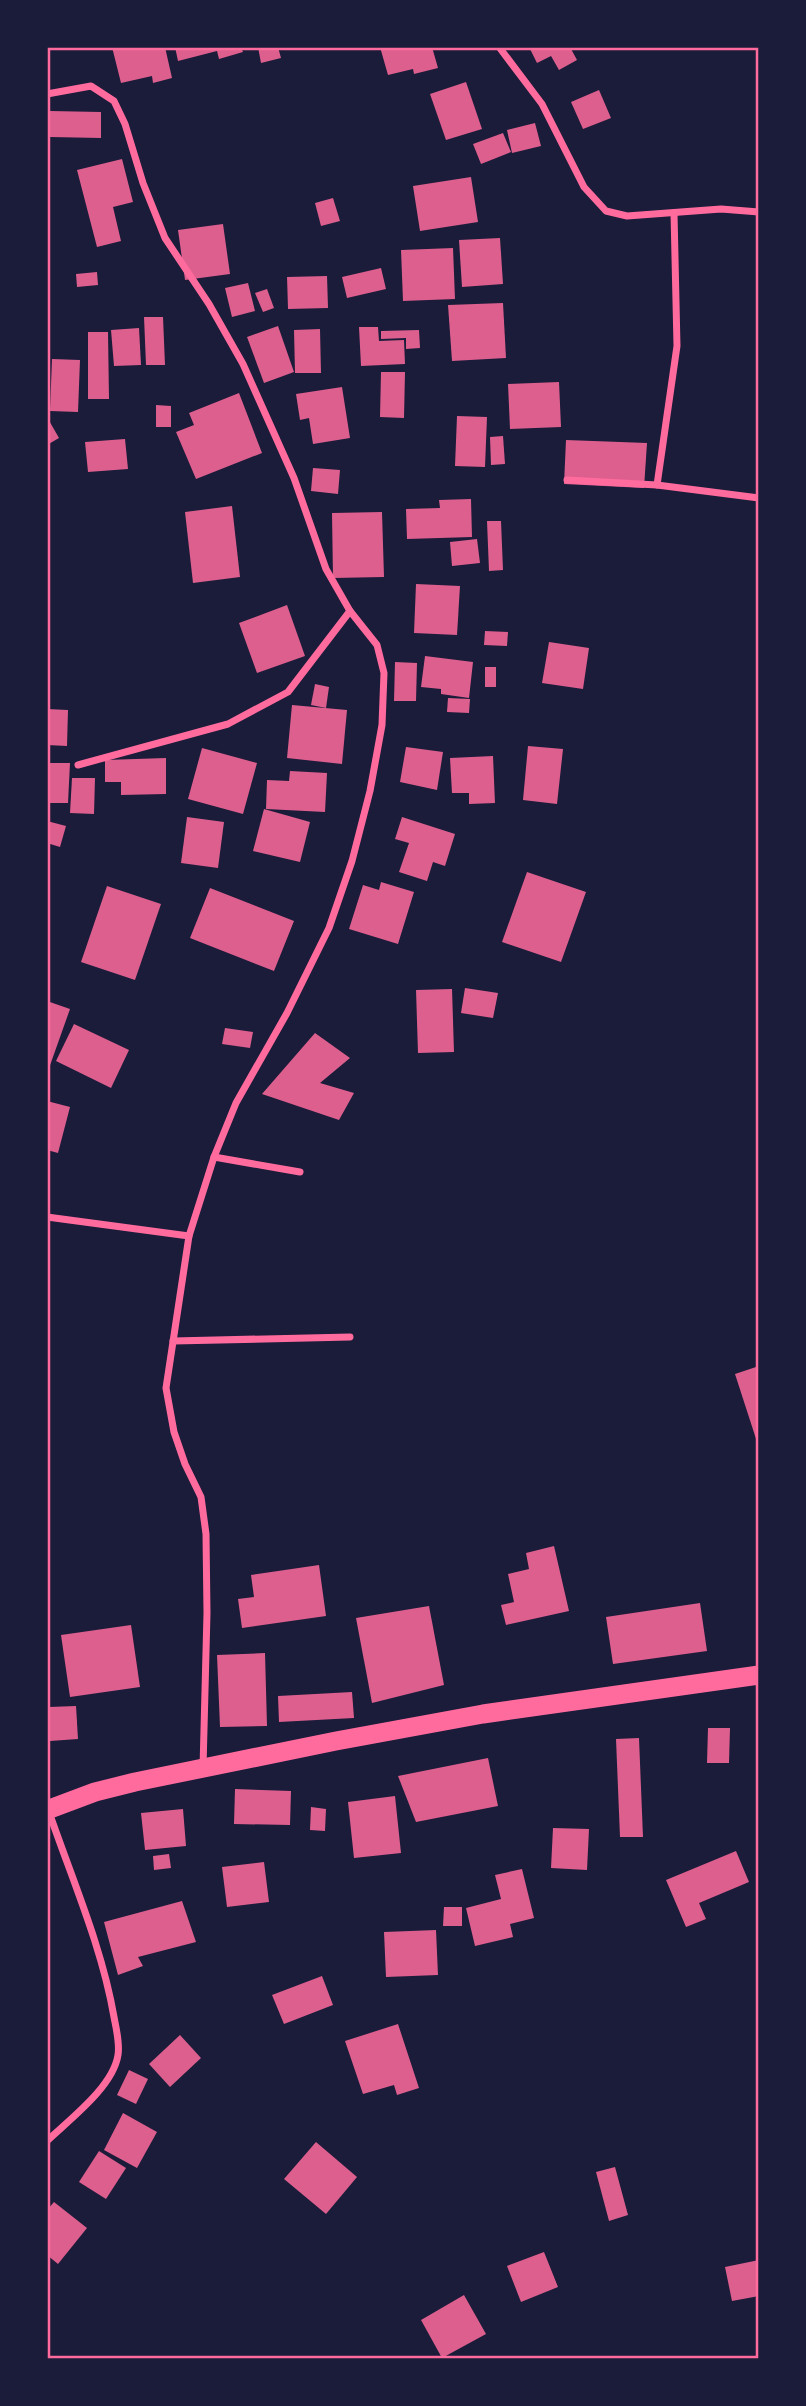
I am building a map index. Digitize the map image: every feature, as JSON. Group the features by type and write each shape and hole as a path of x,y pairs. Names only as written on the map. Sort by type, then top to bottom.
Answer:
{"highway":[{"path":"48,1810 108,1789 483,1714 759,1675"}],"street":[{"path":"499,47 542,104 584,187 606,211 627,216 721,209 759,212"},
{"path":"47,94 92,86 114,101 125,124 143,183 165,238 209,304 243,364 293,478 326,569 350,611 377,645 384,673 383,724 370,791 352,861 329,928 287,1013 236,1103 214,1157 189,1236 166,1388 172,1421 185,1464 201,1497 206,1534 203,1769"},
{"path":"657,485 677,346 674,213"},
{"path":"567,481 657,485 759,499"},
{"path":"78,765 228,724 288,692 350,611"},
{"path":"214,1157 300,1171"},
{"path":"47,1217 189,1236"},
{"path":"173,1341 350,1337"},
{"path":"47,2141 88,2103 111,2074 118,2054 111,2003 99,1956 48,1810"}],"building":[{"path":"112,47 165,47 172,78 153,83 152,76 121,83"},
{"path":"175,47 241,47 243,52 219,59 217,51 178,61"},
{"path":"258,47 278,47 281,58 261,63"},
{"path":"380,47 432,47 438,68 414,74 413,69 388,75"},
{"path":"529,47 570,47 577,60 559,70 551,56 537,63"},
{"path":"466,82 482,129 446,140 430,94"},
{"path":"599,90 611,118 583,129 571,102"},
{"path":"50,111 101,112 101,138 50,137"},
{"path":"535,123 541,146 512,153 507,130"},
{"path":"503,133 511,152 481,164 473,144"},
{"path":"122,159 133,202 113,207 121,241 97,247 77,170"},
{"path":"471,177 478,222 420,231 413,186"},
{"path":"333,198 340,221 321,226 315,203"},
{"path":"223,224 230,274 185,280 178,230"},
{"path":"500,238 503,284 462,287 459,240"},
{"path":"453,248 455,299 403,301 401,250"},
{"path":"381,268 386,289 347,298 342,277"},
{"path":"97,272 98,285 77,287 76,274"},
{"path":"327,276 328,308 288,309 287,277"},
{"path":"248,283 255,311 232,317 225,288"},
{"path":"267,289 274,308 263,312 255,293"},
{"path":"503,303 506,358 452,361 448,305"},
{"path":"144,317 163,317 165,365 146,365"},
{"path":"278,326 294,372 264,383 247,337"},
{"path":"359,327 378,327 379,341 404,340 405,364 361,366"},
{"path":"139,328 141,365 114,366 111,330"},
{"path":"320,329 321,373 295,373 294,330"},
{"path":"419,330 420,348 406,349 406,338 381,339 381,331"},
{"path":"88,332 108,332 109,399 88,399"},
{"path":"52,359 80,360 78,412 50,411"},
{"path":"381,372 405,372 404,418 380,417"},
{"path":"559,382 561,427 510,429 508,384"},
{"path":"342,387 350,438 313,444 309,418 300,420 296,394"},
{"path":"239,393 262,453 196,479 176,432 194,425 189,413"},
{"path":"156,405 171,406 171,427 156,427"},
{"path":"457,416 487,417 485,467 455,466"},
{"path":"47,417 59,438 47,445"},
{"path":"503,436 505,464 491,465 490,437"},
{"path":"125,439 128,469 88,472 85,442"},
{"path":"566,440 647,443 644,488 564,484"},
{"path":"313,468 340,470 338,494 311,491"},
{"path":"471,499 472,537 407,539 406,509 440,508 439,500"},
{"path":"232,506 240,577 193,583 185,512"},
{"path":"382,512 384,577 333,578 332,513"},
{"path":"487,521 501,521 503,570 489,571"},
{"path":"477,539 480,563 452,566 450,542"},
{"path":"416,584 460,586 457,635 414,633"},
{"path":"287,605 305,656 257,673 239,623"},
{"path":"485,631 508,632 507,646 484,645"},
{"path":"549,642 589,648 583,689 542,683"},
{"path":"425,656 473,662 469,698 441,694 441,689 421,687"},
{"path":"395,662 417,663 416,701 394,701"},
{"path":"485,667 496,667 496,687 485,687"},
{"path":"315,684 329,687 326,708 311,705"},
{"path":"448,698 470,699 469,713 447,712"},
{"path":"292,705 347,710 342,764 287,758"},
{"path":"47,709 68,710 67,746 47,745"},
{"path":"528,746 563,749 557,804 523,800"},
{"path":"406,747 443,752 437,790 400,782"},
{"path":"202,748 257,763 243,814 188,799"},
{"path":"493,756 495,803 469,804 469,793 452,793 450,758"},
{"path":"166,758 166,794 121,795 121,782 105,782 105,760"},
{"path":"47,763 70,763 68,803 47,803"},
{"path":"290,771 327,773 325,812 266,809 267,780 289,781"},
{"path":"72,778 95,778 94,814 70,813"},
{"path":"264,809 310,822 300,862 253,851"},
{"path":"187,817 224,822 218,868 181,863"},
{"path":"402,817 455,834 445,866 433,862 427,881 399,872 409,843 395,839"},
{"path":"47,821 66,826 60,847 47,843"},
{"path":"527,872 586,892 561,962 502,942"},
{"path":"381,882 414,892 398,944 349,929 363,885 379,890"},
{"path":"107,886 161,904 135,980 81,962"},
{"path":"210,888 294,921 274,971 190,938"},
{"path":"465,988 498,993 493,1018 461,1013"},
{"path":"452,989 454,1052 418,1053 416,990"},
{"path":"47,1001 70,1009 48,1071 47,1071"},
{"path":"74,1024 129,1050 111,1088 56,1061"},
{"path":"225,1028 253,1032 250,1048 222,1044"},
{"path":"315,1033 350,1058 320,1083 354,1093 339,1120 262,1094"},
{"path":"47,1101 70,1107 58,1153 47,1150"},
{"path":"759,1366 759,1445 758,1445 735,1374"},
{"path":"554,1546 569,1611 506,1625 501,1605 514,1602 508,1574 529,1569 526,1553"},
{"path":"319,1565 326,1616 242,1628 238,1599 254,1597 251,1575"},
{"path":"700,1603 707,1651 613,1664 606,1617"},
{"path":"429,1606 444,1685 372,1703 356,1618"},
{"path":"131,1625 140,1687 70,1697 61,1635"},
{"path":"265,1653 267,1726 220,1727 217,1655"},
{"path":"352,1692 354,1718 279,1722 278,1696"},
{"path":"76,1706 78,1739 50,1741 49,1707"},
{"path":"708,1728 730,1728 729,1763 707,1763"},
{"path":"639,1738 643,1837 620,1837 616,1739"},
{"path":"488,1758 498,1806 416,1822 398,1776"},
{"path":"235,1789 291,1791 290,1825 234,1824"},
{"path":"395,1796 401,1853 354,1858 348,1802"},
{"path":"311,1807 326,1809 325,1831 310,1830"},
{"path":"183,1809 186,1846 145,1850 141,1813"},
{"path":"553,1828 589,1829 587,1870 551,1868"},
{"path":"736,1851 749,1882 699,1903 706,1919 686,1927 666,1880"},
{"path":"169,1854 171,1868 154,1870 153,1856"},
{"path":"264,1862 269,1902 227,1907 222,1867"},
{"path":"522,1869 534,1918 510,1924 513,1937 475,1946 466,1908 501,1899 495,1875"},
{"path":"182,1901 196,1942 138,1957 143,1966 118,1975 104,1922"},
{"path":"444,1907 462,1907 462,1926 443,1926"},
{"path":"436,1930 438,1975 386,1977 384,1932"},
{"path":"322,1976 333,2005 284,2024 272,1995"},
{"path":"398,2024 419,2088 397,2095 394,2085 363,2094 345,2041"},
{"path":"180,2035 201,2058 170,2087 149,2064"},
{"path":"129,2070 148,2079 136,2104 117,2095"},
{"path":"123,2113 157,2132 137,2168 104,2150"},
{"path":"316,2142 357,2177 326,2214 284,2179"},
{"path":"99,2151 126,2168 106,2199 79,2182"},
{"path":"615,2167 628,2215 609,2221 596,2172"},
{"path":"54,2202 87,2228 58,2264 47,2255 47,2210"},
{"path":"544,2252 558,2287 521,2302 507,2266"},
{"path":"759,2260 759,2296 732,2301 725,2267"},
{"path":"464,2295 486,2334 442,2358 421,2320"}]}
